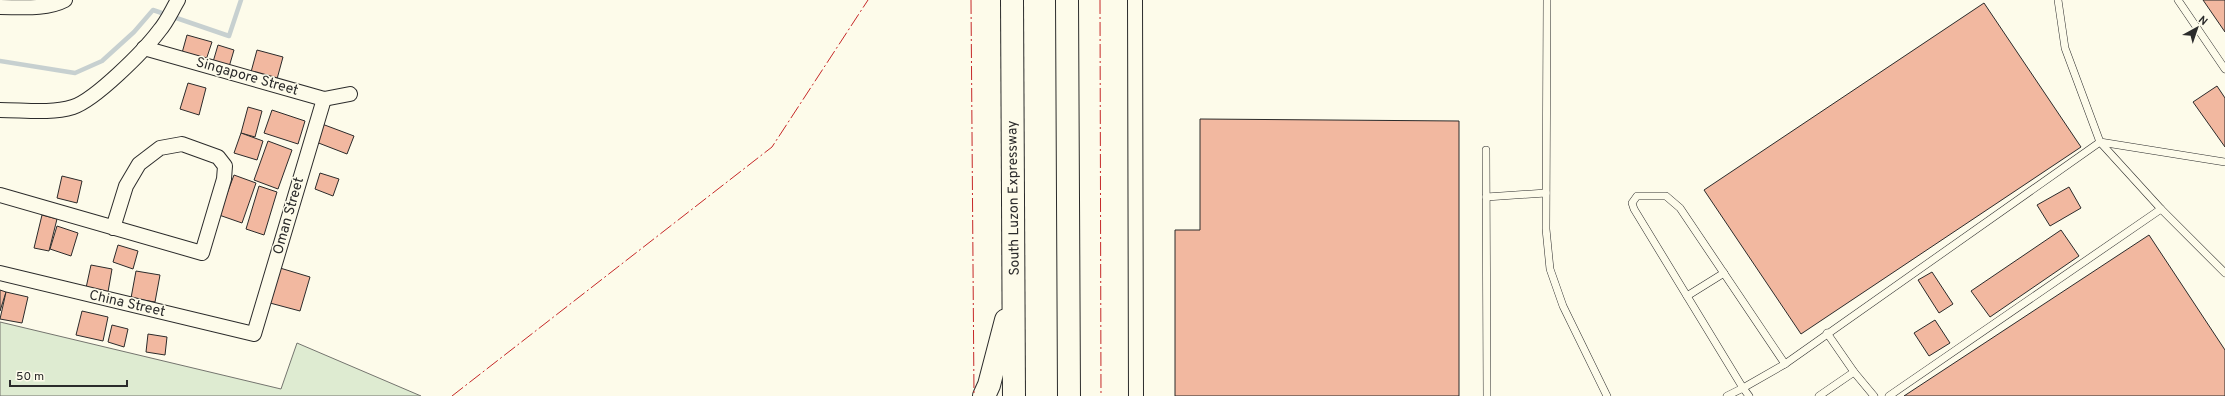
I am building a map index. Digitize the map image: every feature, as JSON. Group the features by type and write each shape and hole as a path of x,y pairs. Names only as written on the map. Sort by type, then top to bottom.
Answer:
{"highway":[{"name":"South Luzon Expressway","path":"1012,0 1014,396"},
{"path":"1067,0 1069,396"},
{"path":"984,396 989,385 1014,288"}],"street":[{"path":"0,110 56,111 74,106 91,97 144,48 161,30 178,0"},
{"path":"1135,0 1136,396"},
{"path":"0,7 32,7 60,1"},
{"name":"Singapore Street","path":"144,48 324,99 350,94"},
{"name":"Oman Street","path":"254,334 324,99"},
{"path":"0,195 113,228 202,253 224,179 225,166 218,157 182,144 160,148 139,164 126,186 113,228"},
{"name":"China Street","path":"0,273 254,334"}],"lane":[{"path":"1547,0 1546,229 1550,269 1563,306 1607,396"},
{"path":"2058,0 2065,48 2100,142 2162,209 2225,273"},
{"path":"2178,0 2225,69"},
{"path":"1727,396 1785,364 2100,142 2225,162"},
{"path":"1486,150 1487,396"},
{"path":"1486,197 1546,193"},
{"path":"1749,396 1634,209 1632,203 1637,196 1660,195 1671,198 1680,208 1785,364"},
{"path":"1889,396 2162,209"},
{"path":"1687,296 1724,273"},
{"path":"1827,333 1854,372 1874,396"},
{"path":"1819,396 1854,372"}],"green space":[{"path":"0,322 281,389 297,343 421,396 0,396"}],"building":[{"path":"2203,0 2225,0 2225,32"},
{"path":"1984,3 2081,147 1801,334 1704,190"},
{"path":"187,35 212,42 206,60 182,53"},
{"path":"218,45 234,50 229,67 213,62"},
{"path":"257,50 283,57 277,79 251,72"},
{"path":"188,83 206,88 199,115 180,109"},
{"path":"2217,86 2225,98 2225,147 2193,102"},
{"path":"248,107 262,111 255,137 241,133"},
{"path":"272,110 305,121 298,144 264,133"},
{"path":"1200,119 1459,121 1459,396 1175,396 1175,230 1200,230"},
{"path":"322,124 354,136 347,154 316,142"},
{"path":"241,133 263,141 257,160 234,153"},
{"path":"268,141 292,150 278,189 254,180"},
{"path":"320,173 339,179 333,196 315,189"},
{"path":"234,175 256,183 242,223 219,215"},
{"path":"62,176 82,181 77,203 57,198"},
{"path":"259,186 277,192 264,235 246,229"},
{"path":"2069,187 2081,208 2050,226 2037,205"},
{"path":"42,215 57,219 49,251 34,248"},
{"path":"57,226 78,233 71,256 50,249"},
{"path":"2061,230 2079,256 1990,317 1971,291"},
{"path":"2149,235 2225,350 2225,396 1904,396"},
{"path":"118,245 138,251 133,269 113,262"},
{"path":"91,265 112,269 108,292 86,288"},
{"path":"280,268 310,277 300,311 270,303"},
{"path":"136,271 160,275 155,302 131,298"},
{"path":"1932,272 1953,304 1939,313 1918,280"},
{"path":"0,290 6,292 0,311"},
{"path":"6,292 28,297 22,323 0,319"},
{"path":"82,311 108,317 103,341 76,335"},
{"path":"1935,320 1950,343 1929,356 1914,333"},
{"path":"112,325 128,329 124,347 108,342"},
{"path":"148,334 167,337 165,355 146,352"}],"waterway":[{"path":"0,61 75,73 102,61 134,32 153,10 229,36 241,0"}],"power":[{"path":"452,396 772,147 868,0"},
{"path":"971,0 974,396"},
{"path":"1100,0 1101,396"}]}
